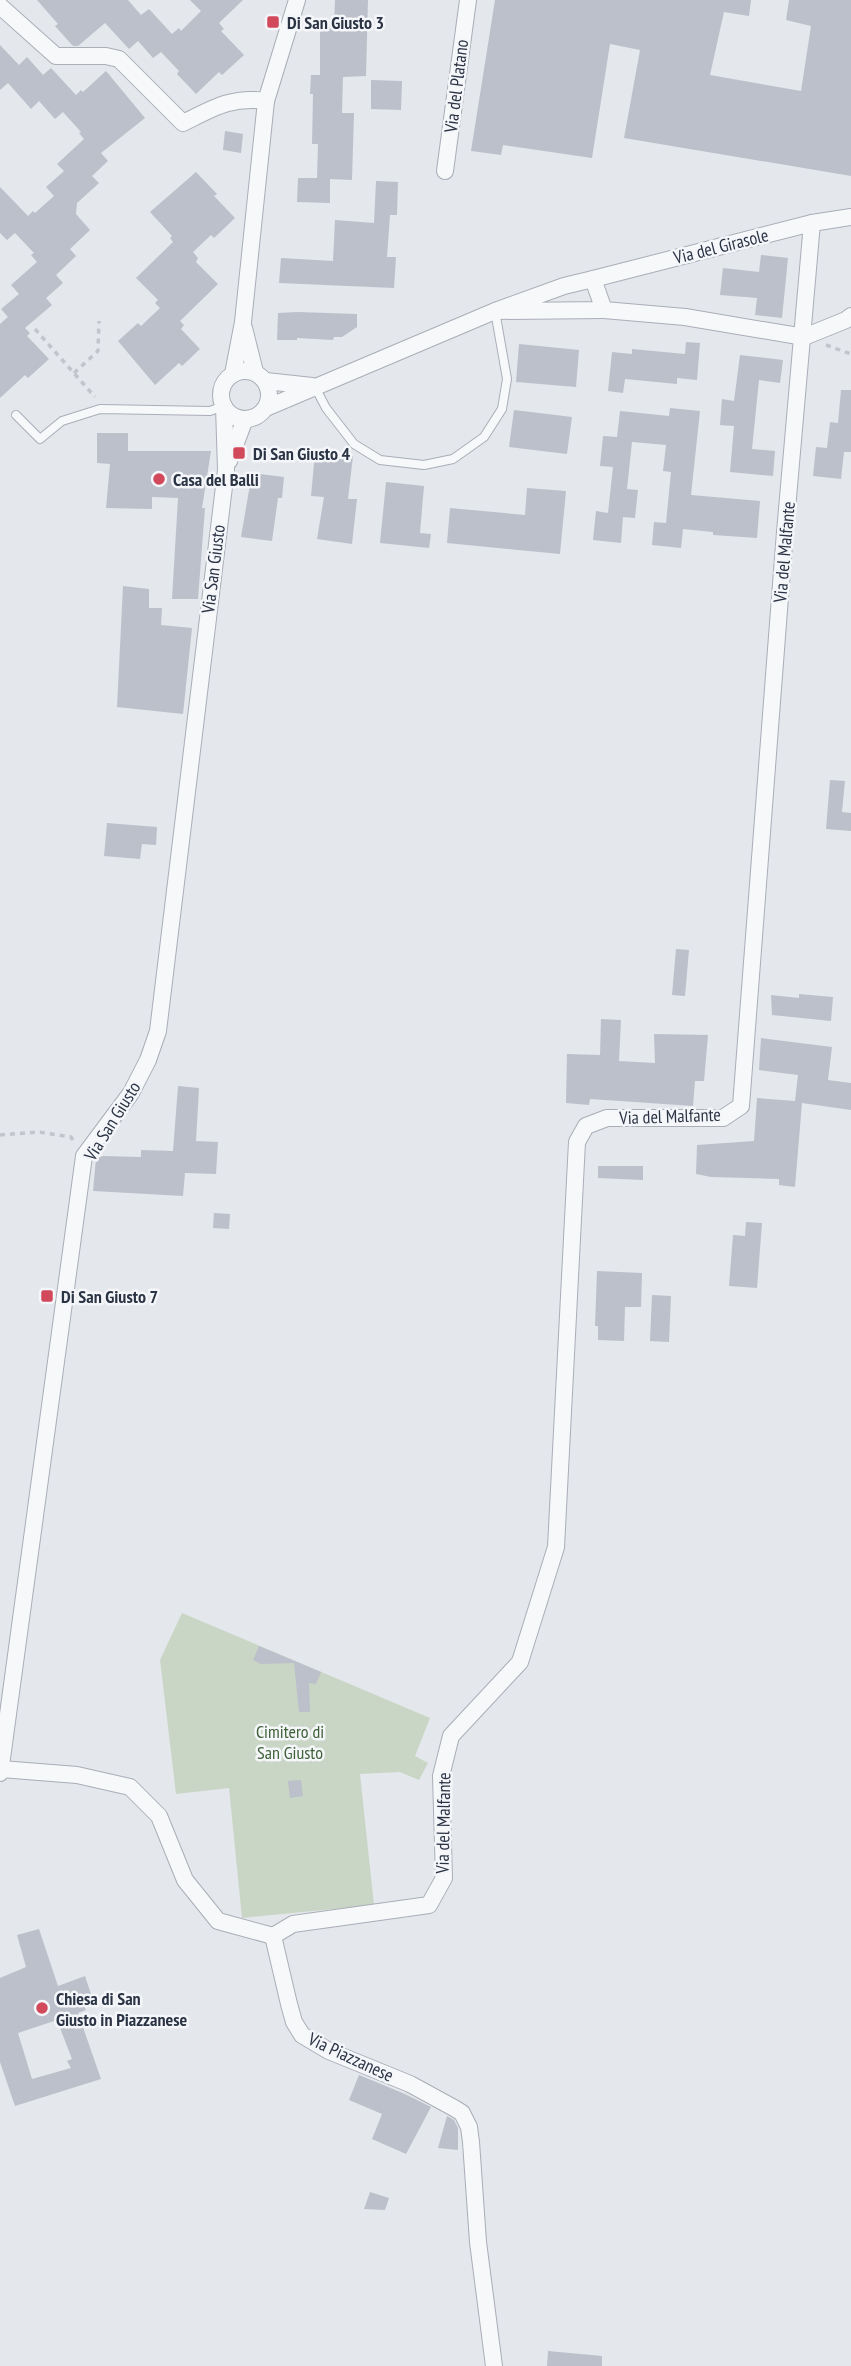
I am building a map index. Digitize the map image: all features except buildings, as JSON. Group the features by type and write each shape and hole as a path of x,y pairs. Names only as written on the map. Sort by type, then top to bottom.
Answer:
{"street":[{"path":"233,373 243,323 266,100 297,0"},
{"name":"Via del Platano","path":"445,171 468,0"},
{"path":"0,6 56,56 106,56 119,59 183,123 223,103 248,98 266,100"},
{"name":"Via del Girasole","path":"266,408 495,311 564,286 812,223 851,217"},
{"path":"812,223 804,337 851,316"},
{"path":"593,279 604,310"},
{"name":"Via del Girasole","path":"495,311 604,310 685,317 804,337"},
{"path":"243,323 260,376 270,393 266,408 257,416 245,419 232,415 223,406 222,388 227,379 233,373 243,370 260,376"},
{"name":"Via del Malfante","path":"273,1936 293,1924 429,1905 444,1878 441,1776 451,1736 520,1662 556,1547 577,1142 586,1126 607,1118 723,1118 741,1106 785,533 804,337"},
{"name":"Via del Girasole","path":"260,376 315,387"},
{"name":"Via San Giusto","path":"1,1771 85,1156 131,1093 148,1060 158,1031 226,470 223,406"},
{"name":"Via San Giusto","path":"226,470 245,419"},
{"path":"1,1771 77,1775 130,1787 159,1816 185,1880 218,1921 273,1936"},
{"name":"Via Piazzanese","path":"273,1936 292,2013 302,2035 329,2050 410,2084 462,2113 469,2127 478,2242 494,2366"}],"lane":[{"path":"315,387 326,408 354,444 380,460 424,466 453,459 484,437 502,409 507,379 495,311"},
{"path":"16,415 40,439 62,421 100,409 210,411 223,406"}],"path":[{"path":"74,373 98,351 99,321"},
{"path":"35,329 92,392 100,409"},
{"path":"0,1135 39,1132 71,1137 85,1156"}],"green space":[{"name":"Cimitero di San Giusto","path":"182,1613 430,1718 415,1756 428,1763 419,1780 400,1772 360,1774 374,1905 242,1918 229,1788 176,1794 160,1660"}],"place":[{"name":"Di San Giusto 3","path":"273,22"},
{"name":"Di San Giusto 4","path":"239,453"},
{"name":"Casa del Balli","path":"159,479"},
{"name":"Di San Giusto 7","path":"47,1296"},
{"name":"Chiesa di San Giusto in Piazzanese","path":"42,2008"}]}
